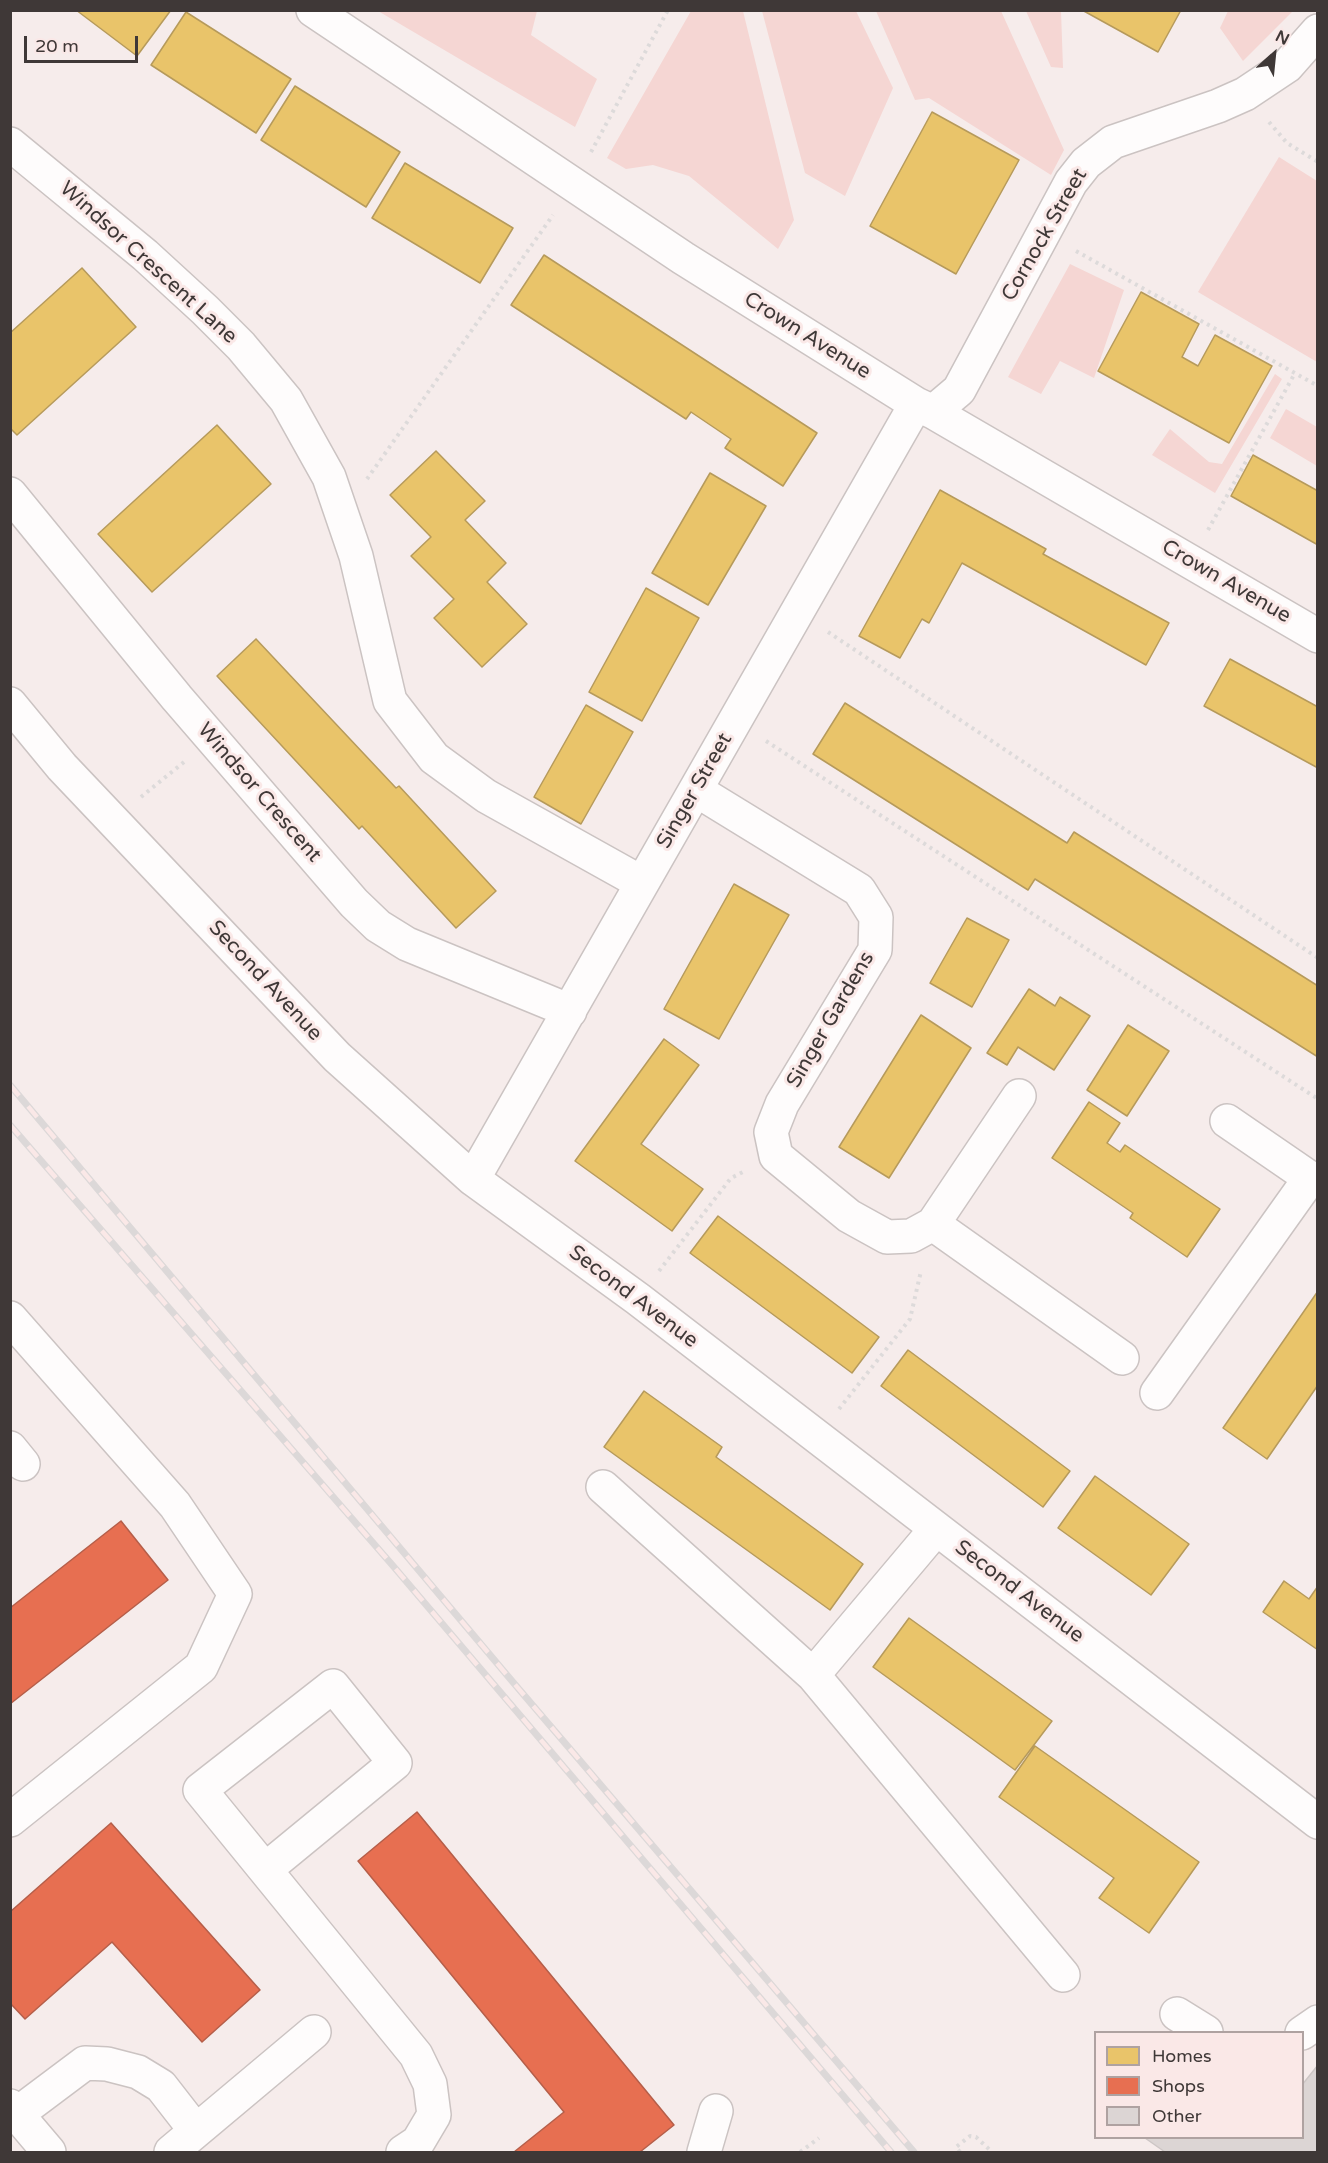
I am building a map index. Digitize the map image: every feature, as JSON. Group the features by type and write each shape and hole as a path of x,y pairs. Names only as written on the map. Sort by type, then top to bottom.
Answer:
{"street":[{"name":"Crown Avenue","path":"313,10 683,258 925,408 1317,636"},
{"name":"Cornock Street","path":"925,408 959,390 1071,182 1086,162 1113,142 1218,106 1245,94 1287,66 1317,31"},
{"name":"Windsor Crescent Lane","path":"10,144 145,255 242,346 286,400 329,477 356,556 390,701 434,758 486,796 642,883"},
{"name":"Singer Street","path":"473,1179 797,611 925,408"},
{"name":"Windsor Crescent","path":"10,494 212,739 354,903 378,926 407,944 570,1011"},
{"name":"Second Avenue","path":"10,704 62,767 337,1057 473,1179 638,1299 818,1436 1317,1822"},
{"name":"Singer Gardens","path":"696,790 859,890 876,917 875,950 782,1104 771,1132 776,1156"},
{"path":"776,1156 849,1216 887,1238 911,1236 933,1224 1019,1096"},
{"path":"1157,1393 1315,1176 1227,1121"},
{"path":"933,1224 1122,1358"},
{"path":"10,1318 175,1505 235,1594 201,1667 10,1820"},
{"path":"603,1487 813,1675 1063,1976"},
{"path":"813,1675 936,1529"},
{"path":"266,1869 395,1763 333,1686 200,1790 417,2055 430,2084 434,2115 418,2142 403,2152"},
{"path":"1177,2014 1204,2031"},
{"path":"1304,2032 1317,2022"},
{"path":"171,2152 314,2032"},
{"path":"49,2152 14,2110 85,2064 107,2064 138,2072 161,2086 196,2131"},
{"path":"704,2152 716,2110"}],"path":[{"path":"342,516 574,185 668,10"},
{"path":"1245,94 1287,143 1317,162"},
{"path":"1044,233 1317,386"},
{"path":"1191,561 1295,373"},
{"path":"797,611 1317,958"},
{"path":"735,721 1317,1099"},
{"path":"113,820 212,739"},
{"path":"638,1299 731,1178 776,1156"},
{"path":"818,1436 910,1319 933,1224"},
{"path":"960,2152 956,2147 970,2136 976,2137 992,2152"},
{"path":"800,2152 819,2138"}],"shaded area":[{"path":"1228,10 1293,11 1243,61 1220,28"},
{"path":"378,11 537,11 531,35 597,79 575,127"},
{"path":"691,11 743,11 794,220 778,249 689,176 653,165 626,169 607,158"},
{"path":"762,11 856,11 893,88 845,196 805,173"},
{"path":"876,11 1001,11 1064,150 1051,175 929,98 915,100"},
{"path":"1026,11 1061,11 1063,68 1051,67"},
{"path":"1279,157 1317,181 1317,362 1198,292"},
{"path":"1070,264 1124,290 1094,378 1060,361 1041,394 1008,377"},
{"path":"1275,374 1282,379 1215,493 1152,455 1170,429 1209,462 1222,464"},
{"path":"1286,409 1317,427 1317,466 1270,438"}],"building: Homes":[{"path":"76,10 171,10 137,56"},
{"path":"1082,10 1181,10 1158,52"},
{"path":"186,12 291,79 256,133 151,65"},
{"path":"295,86 400,152 366,207 261,140"},
{"path":"932,112 1019,160 956,274 870,226"},
{"path":"405,163 513,228 480,283 372,218"},
{"path":"544,255 817,433 783,486 725,448 731,439 691,412 686,419 511,305"},
{"path":"82,268 136,327 17,435 10,428 10,333"},
{"path":"1141,292 1199,324 1182,357 1198,366 1215,335 1272,366 1229,443 1098,371"},
{"path":"217,425 271,484 152,592 98,534"},
{"path":"436,451 485,501 465,520 506,563 487,582 527,624 482,667 434,618 454,599 411,556 431,537 390,495"},
{"path":"1253,455 1318,491 1318,545 1231,496"},
{"path":"710,473 766,506 708,605 652,573"},
{"path":"940,490 1046,549 1043,554 1169,623 1146,665 962,563 929,623 922,619 900,658 859,636"},
{"path":"646,588 699,618 642,721 589,692"},
{"path":"256,639 396,788 399,786 496,891 456,928 362,826 359,829 217,676"},
{"path":"1230,659 1318,707 1318,768 1204,706"},
{"path":"845,703 1067,843 1074,832 1318,986 1318,1057 1035,879 1028,890 813,754"},
{"path":"586,705 633,732 581,824 534,797"},
{"path":"734,884 789,915 719,1039 664,1009"},
{"path":"967,918 1009,940 972,1007 930,983"},
{"path":"1029,989 1055,1006 1060,997 1090,1016 1054,1070 1018,1047 1007,1065 987,1053"},
{"path":"921,1015 971,1048 889,1178 839,1147"},
{"path":"1128,1025 1169,1051 1127,1116 1087,1090"},
{"path":"664,1039 699,1065 641,1144 703,1189 672,1231 575,1161"},
{"path":"1089,1102 1120,1123 1107,1143 1120,1152 1125,1145 1220,1209 1187,1257 1130,1218 1133,1213 1052,1158"},
{"path":"718,1216 879,1337 852,1373 690,1253"},
{"path":"1318,1291 1318,1385 1267,1459 1223,1428"},
{"path":"908,1350 1070,1471 1043,1507 881,1386"},
{"path":"644,1391 722,1447 716,1457 863,1564 830,1610 604,1447"},
{"path":"1095,1476 1189,1544 1151,1595 1058,1528"},
{"path":"1284,1581 1309,1599 1318,1586 1318,1650 1263,1612"},
{"path":"909,1618 1052,1721 1015,1770 873,1667"},
{"path":"1035,1746 1199,1862 1149,1933 1099,1898 1114,1878 999,1797"}],"building: Shops":[{"path":"121,1521 168,1580 10,1704 10,1608"},
{"path":"417,1812 674,2125 640,2152 514,2152 564,2112 358,1861"},
{"path":"111,1823 260,1990 202,2042 112,1942 25,2019 10,2003 10,1912"}],"building: Other":[{"path":"1318,2065 1318,2152 1165,2152 1146,2139 1304,2139 1304,2082"}],"railway":[{"path":"10,1085 512,1681 914,2152"},
{"path":"10,1125 394,1567 891,2152"}]}
